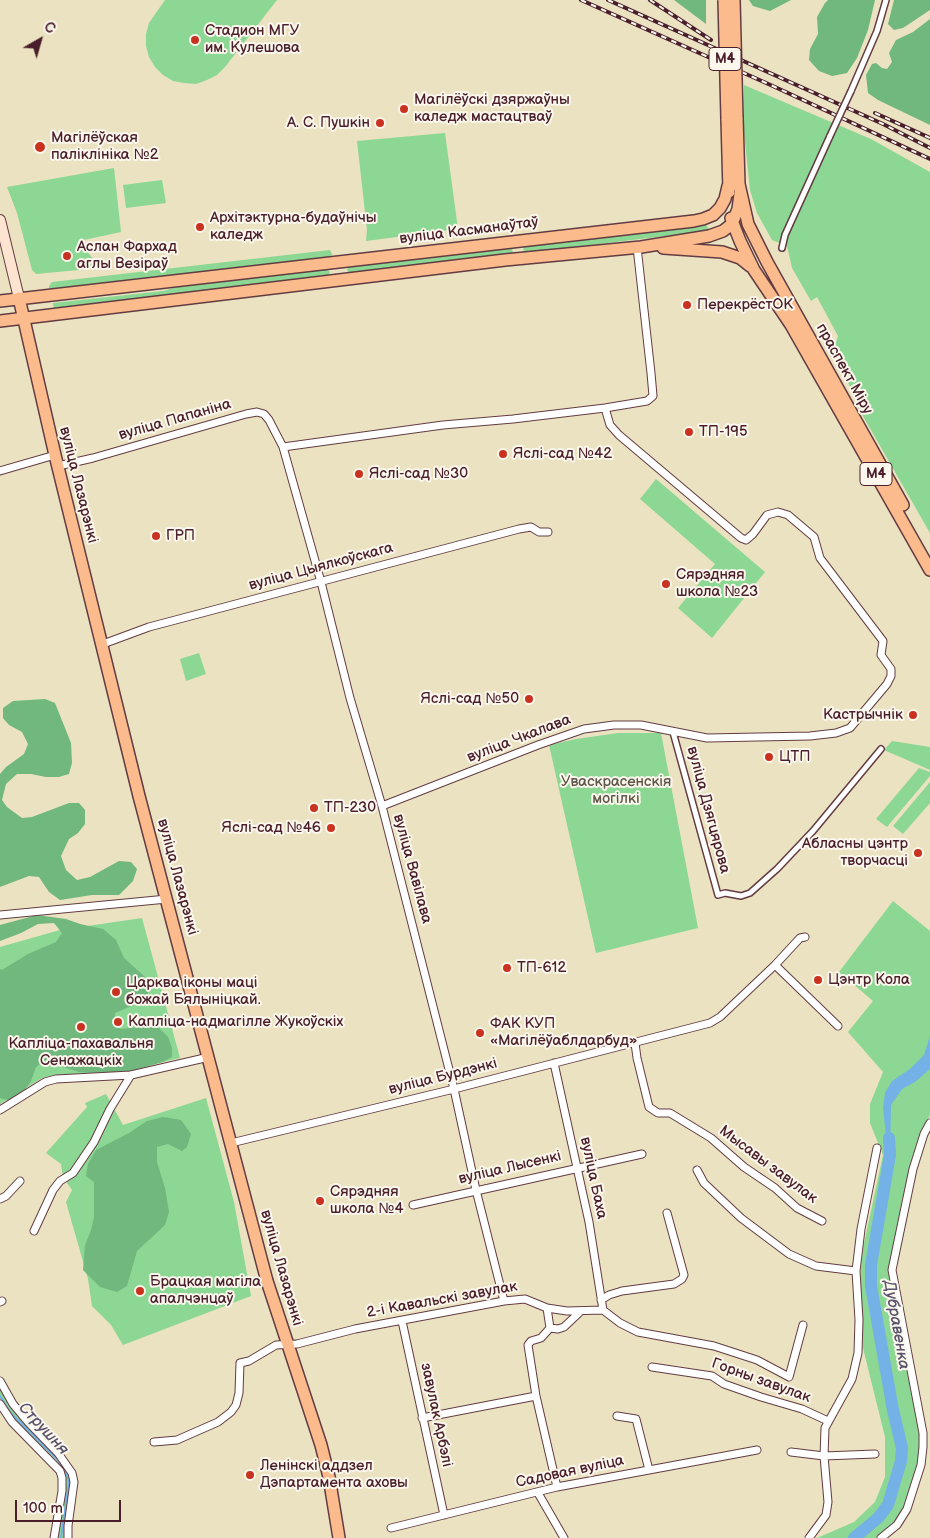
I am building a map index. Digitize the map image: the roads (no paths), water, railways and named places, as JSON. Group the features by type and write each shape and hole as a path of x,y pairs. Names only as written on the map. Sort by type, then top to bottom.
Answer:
{"main road":[{"name":"М4","path":"724,0 736,188"},
{"name":"М4","path":"732,118 734,0"},
{"path":"703,219 720,208 736,188"},
{"name":"праспект Міру","path":"736,188 732,224 754,270 791,325 930,570"},
{"name":"праспект Міру","path":"736,188 748,224 767,262 930,555"},
{"name":"вуліца Касманаўтаў","path":"0,301 703,219 714,218 732,224"},
{"path":"703,219 714,222 716,225 716,231 709,236"},
{"name":"вуліца Лазарэнкі","path":"0,220 56,460 103,644 139,796 268,1281 329,1477 339,1538"},
{"path":"0,321 495,261 639,247 709,236 723,231 732,224 742,232 767,262"},
{"path":"639,247 722,252 740,258 754,270"}],"street":[{"path":"782,248 785,235 878,31 886,0"},
{"path":"282,447 443,426 605,408 647,401 653,396 652,373 639,247"},
{"name":"вуліца Чкалава","path":"382,806 584,729 641,725 706,738 810,736 836,733 850,728 887,684 891,676 891,669 881,655 883,641 820,558 814,537 788,515 778,512 768,515 746,540 741,538 618,435 610,425 605,408"},
{"name":"вуліца Папаніна","path":"0,471 56,460 93,458 257,412 264,414 269,420 282,447"},
{"name":"вуліца Вавілава","path":"282,447 321,582 350,698 382,806 454,1089 476,1190 504,1301"},
{"name":"вуліца Цыялкоўскага","path":"103,644 149,627 519,529 531,527 539,532 548,532"},
{"name":"вуліца Дзягцярова","path":"673,732 718,895 725,893 741,896 750,893 770,875 813,831 880,749"},
{"path":"0,915 167,898"},
{"name":"вуліца Бурдэнкі","path":"231,1143 454,1089 710,1023 720,1017 776,965 800,938 805,937"},
{"path":"776,965 838,1026"},
{"name":"Мысавы завулак","path":"635,1043 649,1107 658,1113 670,1113 712,1138 744,1167 775,1188 797,1208 822,1221"},
{"path":"0,1110 45,1082 56,1079 131,1075 209,1058"},
{"name":"вуліца Баха","path":"554,1063 578,1167 602,1300"},
{"path":"34,1231 53,1190 60,1181 72,1174 85,1155 131,1075"},
{"path":"881,1538 897,1525 907,1509 921,1465 926,1434 892,1270 913,1169 924,1134 930,1123"},
{"path":"809,1538 826,1515 828,1502 824,1456 825,1428 852,1378 858,1353 859,1320 856,1271 861,1230 877,1148"},
{"name":"вуліца Лысенкі","path":"413,1205 642,1154"},
{"path":"697,1170 704,1183 741,1218 789,1254 816,1266 856,1271"},
{"path":"0,1199 6,1196 20,1181"},
{"path":"667,1213 684,1275 682,1279 674,1284 622,1290 609,1295 602,1300 603,1310 620,1323 638,1332 714,1346 757,1360 789,1377 803,1325"},
{"name":"2-і Кавальскі завулак","path":"154,1442 177,1440 218,1422 231,1412 236,1405 239,1394 240,1363 249,1361 276,1345 297,1344 355,1329 504,1301 526,1299 547,1308 581,1311 603,1310"},
{"path":"547,1308 550,1328"},
{"path":"550,1328 558,1329 564,1327 581,1311"},
{"name":"завулак Арбэлі","path":"402,1321 444,1515"},
{"path":"550,1328 541,1338 531,1341 528,1345 536,1396 557,1488"},
{"name":"Горны завулак","path":"652,1367 712,1376 724,1384 802,1409 828,1421"},
{"path":"0,1381 13,1404 58,1453 72,1473 74,1482 68,1538"},
{"path":"422,1418 536,1396"},
{"path":"0,1404 12,1422 60,1471 62,1491 54,1538"},
{"path":"617,1416 636,1419 649,1470"},
{"name":"Садовая вуліца","path":"391,1528 557,1488 757,1450"},
{"path":"790,1452 824,1456 875,1454"},
{"path":"538,1493 564,1538"}],"water":[{"path":"930,1036 930,1069 915,1082 902,1089 891,1105 890,1155 888,1153 883,1108 885,1093 892,1081 910,1069 924,1055"}],"waterway":[{"name":"Дубравенка","path":"854,1538 878,1518 888,1505 901,1461 902,1448 893,1410 871,1286 871,1265 890,1155 889,1138"},
{"name":"Струшня","path":"0,1396 10,1412 58,1460 67,1475 69,1482 61,1538"}],"railway":[{"path":"581,0 930,159"},
{"path":"608,0 883,124 930,148"},
{"path":"650,0 711,40"},
{"path":"875,113 930,138"}],"place":[{"name":"Стадион МГУ им. Кулешова","path":"195,40"},
{"name":"Магілёўскі дзяржаўны каледж мастацтваў","path":"404,109"},
{"name":"А. С. Пушкін","path":"380,123"},
{"name":"Магілёўская паліклініка №2","path":"40,147"},
{"name":"Архітэктурна-будаўнічы каледж","path":"200,227"},
{"name":"Аслан Фархад аглы Везіраў","path":"67,256"},
{"name":"ПерекрёстОК","path":"687,305"},
{"name":"ТП-195","path":"689,432"},
{"name":"Яслі-сад №42","path":"503,454"},
{"name":"Яслі-сад №30","path":"359,474"},
{"name":"ГРП","path":"156,536"},
{"name":"Сярэдняя школа №23","path":"666,584"},
{"name":"Яслі-сад №50","path":"529,699"},
{"name":"Кастрычнік","path":"913,715"},
{"name":"ЦТП","path":"769,757"},
{"name":"ТП-230","path":"314,808"},
{"name":"Яслі-сад №46","path":"331,828"},
{"name":"Абласны цэнтр творчасці","path":"918,853"},
{"name":"ТП-612","path":"507,968"},
{"name":"Цэнтр Кола","path":"818,980"},
{"name":"Царква іконы маці божай Бялыніцкай.","path":"116,992"},
{"name":"Капліца-надмагілле Жукоўскіх","path":"118,1022"},
{"name":"Капліца-пахавальня Сенажацкіх","path":"81,1027"},
{"name":"ФАК КУП «Магілёўаблдарбуд»","path":"480,1033"},
{"name":"Сярэдняя школа №4","path":"320,1201"},
{"name":"Брацкая магіла апалчэнцаў","path":"140,1291"},
{"name":"Ленінскі аддзел Дэпартамента аховы","path":"250,1475"}],"park label":[{"name":"Уваскрасенскія могілкі","path":"616,790"}]}
